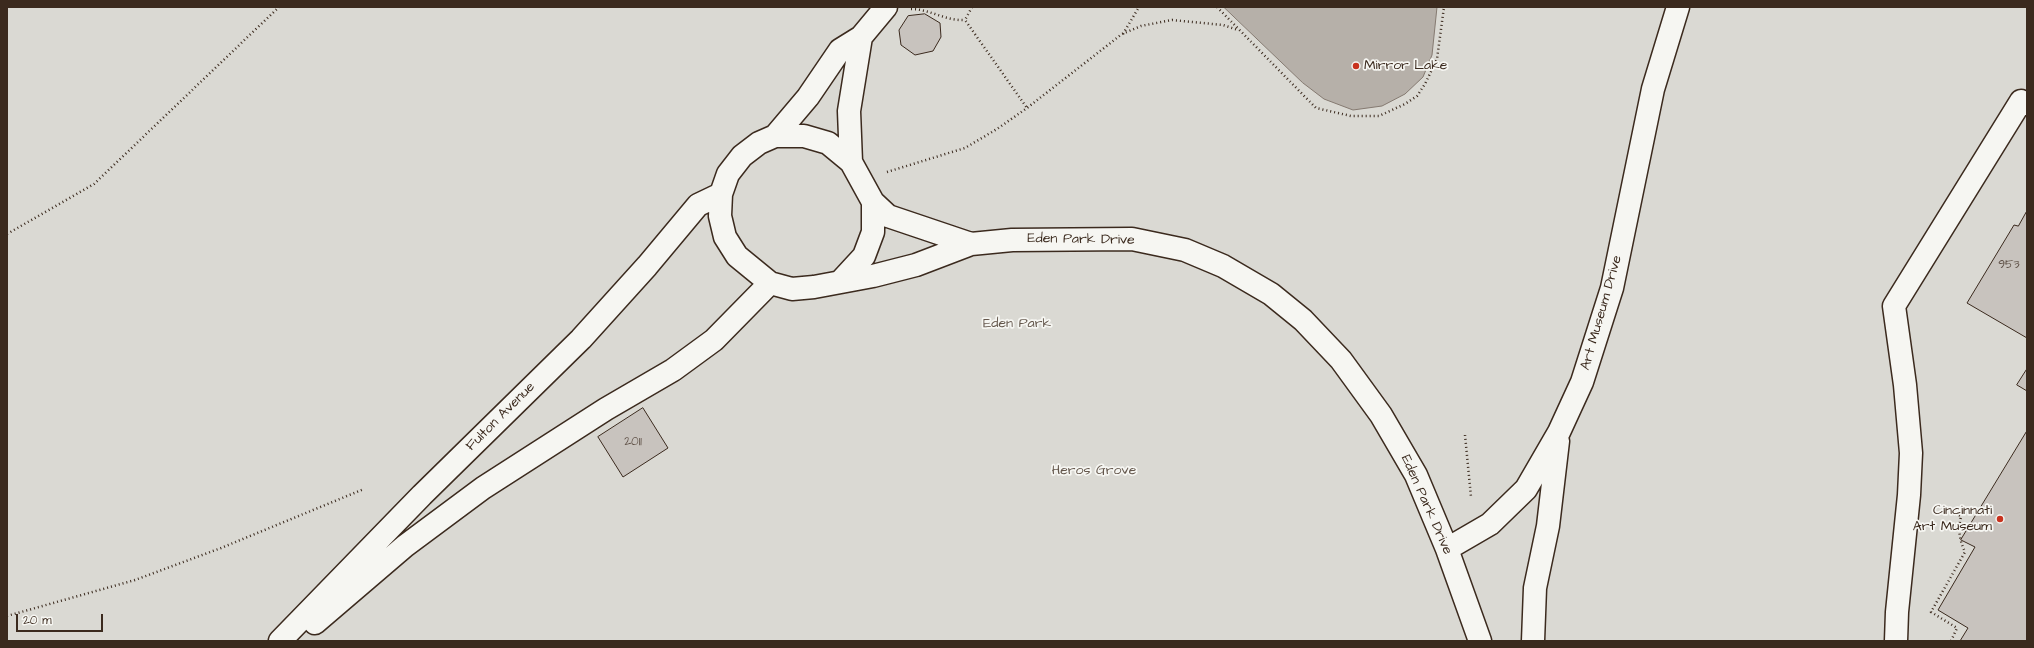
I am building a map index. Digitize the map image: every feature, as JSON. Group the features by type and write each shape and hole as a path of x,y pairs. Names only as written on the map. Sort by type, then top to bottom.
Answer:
{"street":[{"name":"Eden Park Drive","path":"775,136 808,96 840,50 861,37 886,7"},
{"name":"Art Museum Drive","path":"1447,549 1490,524 1526,489 1559,432 1582,382 1612,288 1653,89 1678,7"},
{"name":"Eden Park Drive","path":"851,162 849,111 861,37"},
{"path":"1896,641 1897,612 1909,495 1911,453 1905,385 1894,306 2024,102"},
{"name":"Eden Park Drive","path":"971,244 888,216 873,202 851,162 828,143 804,136 775,136 759,143 742,156 728,174 721,194 720,216 725,237 736,256 770,283 792,289 873,276 916,265 971,244 1012,240 1132,239 1185,250 1224,266 1271,294 1303,320 1341,360 1381,416 1416,475 1447,549 1480,641"},
{"name":"Fulton Avenue","path":"280,641 422,495 580,339 647,266 698,206 721,194"},
{"name":"Eden Park Drive","path":"840,282 864,256 873,232 873,202"},
{"path":"294,641 405,546 484,488 606,409 673,370 714,340 770,283"},
{"path":"1533,641 1535,588 1548,526 1559,432"}],"path":[{"path":"7,234 94,184 279,7"},
{"path":"965,20 972,7"},
{"path":"1122,34 1139,7"},
{"path":"1217,7 1316,108 1351,116 1379,116 1405,104 1417,96 1425,84 1437,59 1444,7"},
{"path":"910,9 922,9 954,20 965,20"},
{"path":"965,20 1027,108"},
{"path":"886,172 965,148 997,129 1027,108 1122,34 1141,26 1172,20 1222,25 1238,30"},
{"path":"1465,435 1471,497"},
{"path":"7,616 135,580 221,548 364,489"},
{"path":"1951,641 1957,628 1931,612 1965,552 1960,542 1958,531 1961,516 1952,513"}],"green space":[{"name":"Eden Park","path":"7,7 2027,7 2027,641 7,641"}],"shaded area":[{"name":"Mirror Lake","path":"1224,7 1437,7 1432,55 1423,77 1405,94 1382,106 1353,110 1324,99 1303,83"}],"building":[{"path":"925,14 940,23 941,37 933,51 915,55 901,45 899,30 908,16"},
{"path":"2027,211 2027,338 1967,303 2014,225 2018,226"},
{"path":"2027,369 2027,391 2017,385"},
{"path":"643,408 668,448 623,477 598,437"},
{"name":"Cincinnati Art Museum","path":"2027,431 2027,641 1960,641 1968,628 1938,610 1975,547 1961,540"}],"place":[{"name":"Mirror Lake","path":"1356,66"},
{"name":"Cincinnati Art Museum","path":"2000,519"}],"park label":[{"name":"Heros Grove","path":"1094,471"}]}
